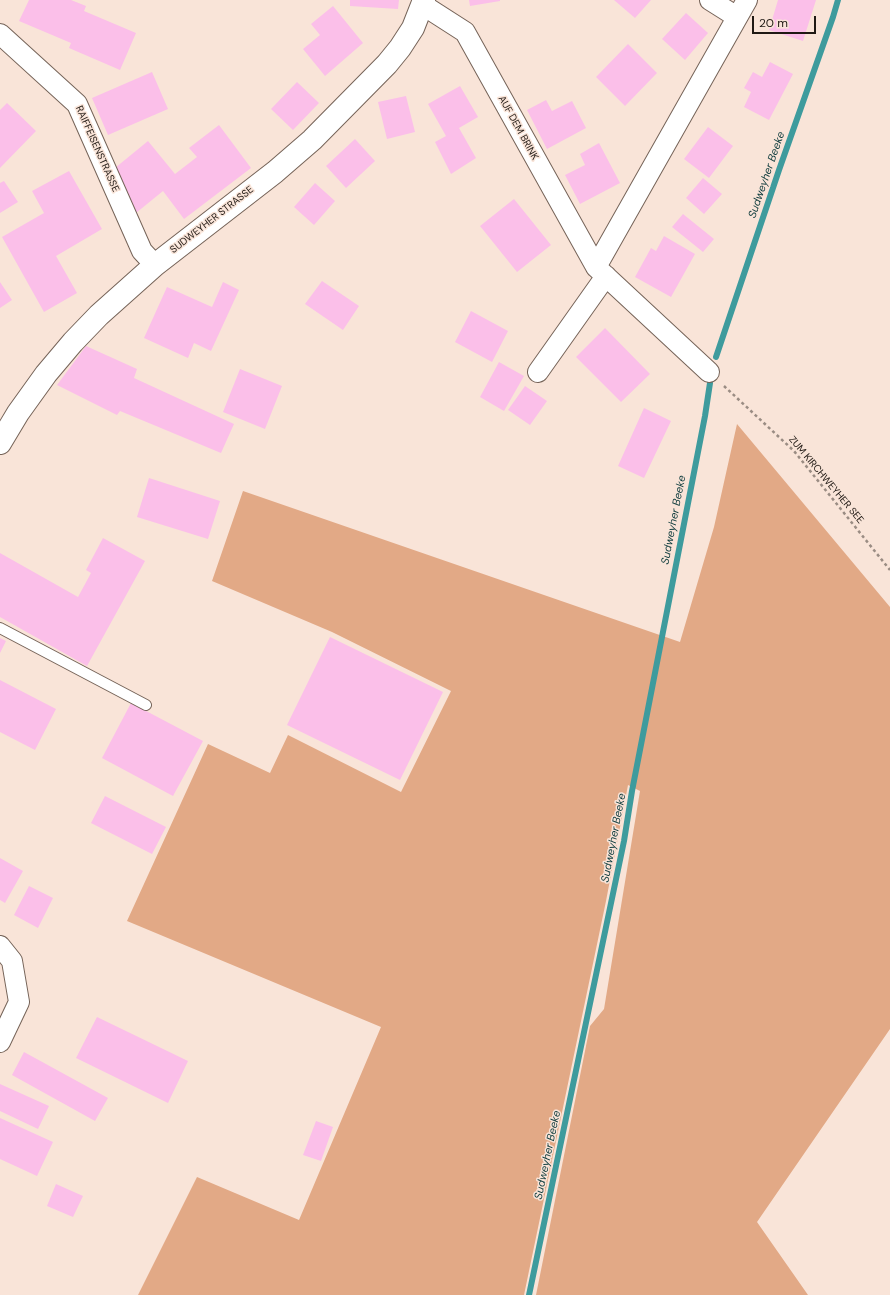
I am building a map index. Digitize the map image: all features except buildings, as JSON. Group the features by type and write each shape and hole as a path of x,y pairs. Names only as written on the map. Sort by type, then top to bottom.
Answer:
{"street":[{"path":"538,372 601,272 742,8 710,0"},
{"name":"SUDWEYHER STRASSE","path":"0,443 18,413 34,391 73,342 99,315 155,265 275,172 317,135 388,64 413,28 424,3"},
{"name":"AUF DEM BRINK","path":"424,3 465,32 601,272 709,372"},
{"name":"RAIFFEISENSTRASSE","path":"0,34 78,104 142,251 155,265"},
{"path":"0,946 12,961 19,1002 0,1042"}],"lane":[{"path":"0,628 146,705"}],"path":[{"name":"ZUM KIRCHWEYHER SEE","path":"709,372 794,451 890,570"}],"shaded area":[{"path":"737,424 890,607 890,1029 757,1222 808,1295 536,1295 590,1026 604,1009 640,791 628,785 606,901 524,1295 138,1295 197,1177 299,1220 381,1027 127,921 208,744 270,773 288,735 401,792 451,691 332,632 212,581 243,491 680,642 714,527"}],"waterway":[{"name":"Sudweyher Beeke","path":"716,357 838,0"},
{"name":"Sudweyher Beeke","path":"529,1295 624,841 632,791 705,416 710,383"}]}
